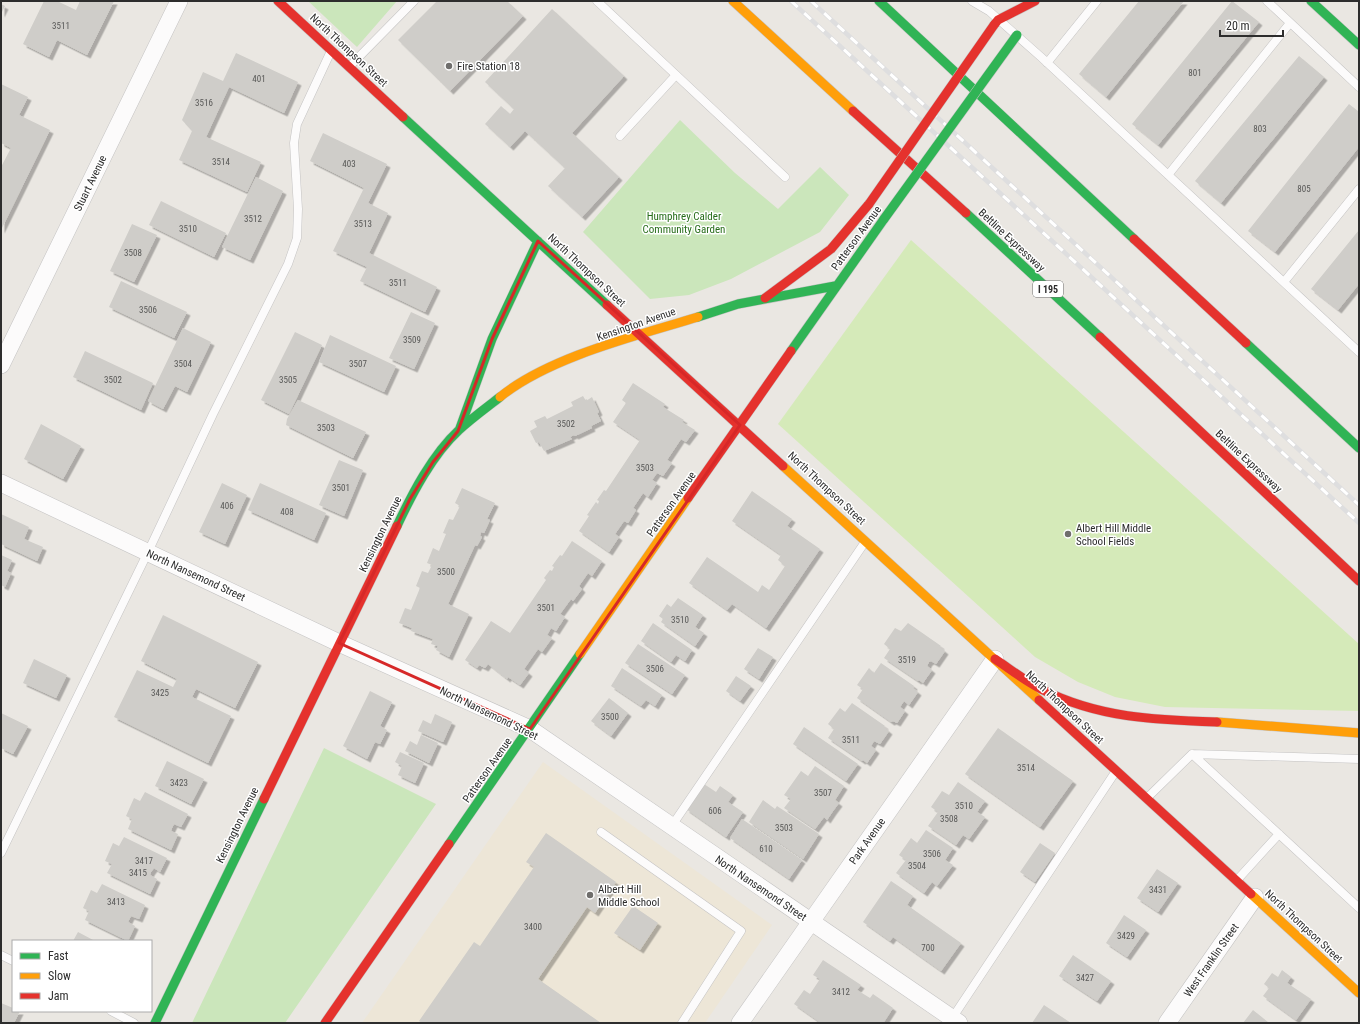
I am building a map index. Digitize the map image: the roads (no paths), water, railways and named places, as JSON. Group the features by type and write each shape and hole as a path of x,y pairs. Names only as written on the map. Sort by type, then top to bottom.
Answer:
{"main road":[{"name":"North Thompson Street","path":"278,1 639,335 866,540 1359,993"},
{"name":"Beltline Expressway","path":"733,1 1025,267 1359,581"},
{"path":"879,1 1359,448"},
{"path":"763,300 832,249 869,204 996,23 1035,1"},
{"path":"1032,12 1040,1"},
{"path":"1311,1 1359,45"},
{"name":"Patterson Avenue","path":"326,1023 530,730 835,286 1019,32"},
{"path":"458,431 492,340 538,241"},
{"name":"Kensington Avenue","path":"155,1023 410,499 433,462 458,431 484,408 511,388 563,361 738,304 835,286"},
{"path":"995,659 1041,689 1093,710 1143,720 1234,723 1359,733"}],"street":[{"name":"Stuart Avenue","path":"1,365 179,1"},
{"name":"North Nansemond Street","path":"1,483 339,643 530,730 953,1021"},
{"name":"Park Avenue","path":"740,1023 995,659"},
{"name":"West Franklin Street","path":"1167,1023 1255,897"}],"lane":[{"path":"349,67 414,1"},
{"path":"597,1 785,176"},
{"path":"972,1 996,23 1019,32 1047,63 1359,352"},
{"path":"1047,63 1097,1"},
{"path":"1267,1 1359,88"},
{"path":"1168,175 1290,23"},
{"path":"1,853 148,552 213,414 288,264 297,238 298,209 294,143 297,124 331,50"},
{"path":"620,136 676,74"},
{"path":"1284,282 1359,189"},
{"path":"671,827 866,540"},
{"path":"1147,798 1192,754 1359,759"},
{"path":"1192,754 1359,908"},
{"path":"953,1021 1117,770"},
{"path":"600,832 741,931 682,1023"},
{"path":"1237,880 1279,834"},
{"path":"1,955 12,960"},
{"path":"113,1012 134,1023"}],"railway":[{"path":"791,1 1359,523"},
{"path":"811,1 1359,505"}],"place":[{"name":"Fire Station 18","path":"449,66"},
{"name":"Albert Hill Middle School Fields","path":"1068,534"},
{"name":"Albert Hill Middle School","path":"590,895"}],"park label":[{"name":"Humphrey Calder Community Garden","path":"684,222"}]}
